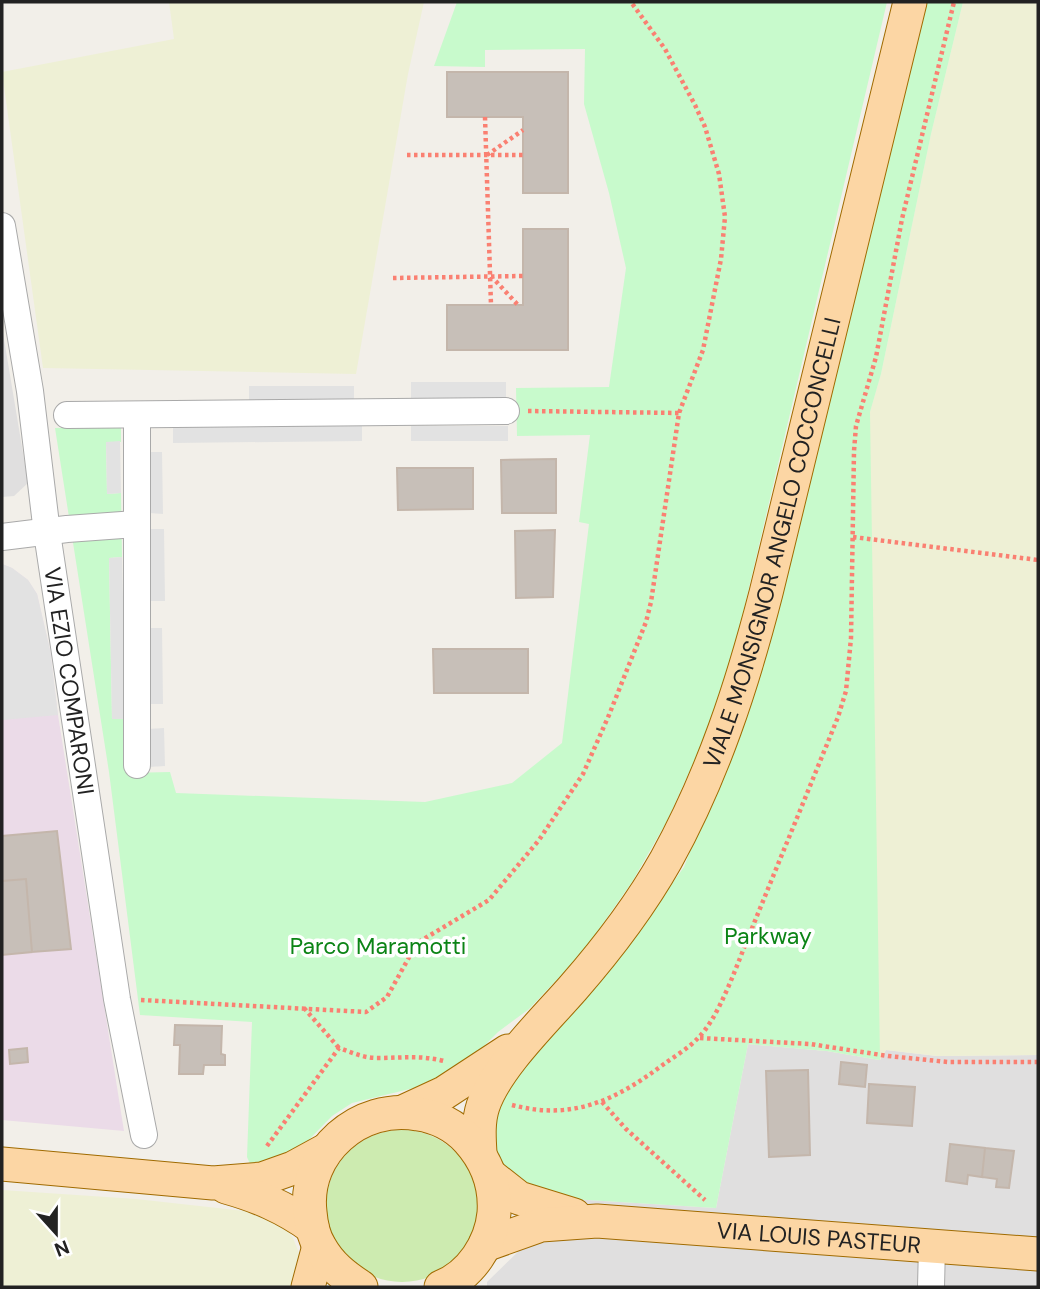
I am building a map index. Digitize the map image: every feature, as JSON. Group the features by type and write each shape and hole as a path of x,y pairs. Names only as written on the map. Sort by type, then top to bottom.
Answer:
{"main road":[{"name":"VIALE MONSIGNOR ANGELO COCCONCELLI","path":"485,1165 479,1124 484,1104 495,1084 530,1035 591,968 640,903 666,860 699,795 722,739 746,670 766,593 910,2"},
{"name":"VIALE MONSIGNOR ANGELO COCCONCELLI","path":"405,1111 444,1093 530,1035"},
{"name":"VIA LOUIS PASTEUR","path":"315,1236 309,1200 314,1174 327,1150 342,1133 361,1121 382,1113 405,1111 434,1117 460,1131 485,1165 519,1198 544,1208 597,1221"},
{"name":"VIA LOUIS PASTEUR","path":"2,1164 213,1183 262,1179 293,1168 327,1150"},
{"path":"442,1287 468,1269 485,1245 493,1223 495,1200 485,1165"},
{"name":"VIA LOUIS PASTEUR","path":"213,1183 258,1196 288,1210 315,1236 336,1270 361,1287"},
{"name":"VIA LOUIS PASTEUR","path":"485,1245 541,1225 597,1221 1038,1254"},
{"path":"308,1287 315,1236"}],"street":[{"name":"VIA EZIO COMPARONI","path":"2,226 38,448 47,533 117,999 144,1135"},
{"path":"67,415 137,416 377,410 506,411"},
{"path":"137,416 137,765"},
{"path":"2,537 136,524"},
{"path":"931,1287 932,1246"}],"path":[{"path":"117,999 366,1012 387,997 417,943 489,900 539,840 583,774 646,622 679,412 703,350 722,259 725,217 723,196 705,127 665,49 631,2"},
{"path":"506,1104 541,1112 562,1111 602,1101 642,1081 699,1038 712,1019 733,975 846,691 856,426 876,357 902,219 954,2"},
{"path":"485,117 491,305"},
{"path":"486,156 523,130"},
{"path":"407,155 523,155"},
{"path":"490,275 518,305"},
{"path":"393,278 523,276"},
{"path":"506,411 679,412"},
{"path":"853,537 1038,560"},
{"path":"303,1007 339,1048 376,1058 432,1058 454,1066"},
{"path":"699,1038 810,1044 948,1062 1038,1062"},
{"path":"264,1149 339,1048"},
{"path":"602,1101 626,1129 708,1202"}],"shaded area":[{"path":"2,327 28,483 14,496 2,497"},
{"path":"411,382 506,382 506,400 411,400"},
{"path":"249,386 354,386 354,401 249,402"},
{"path":"362,425 362,441 173,443 173,427"},
{"path":"411,426 508,426 508,441 411,441"},
{"path":"120,441 121,493 107,494 106,442"},
{"path":"148,452 162,452 163,514 149,513"},
{"path":"147,529 164,529 165,601 149,601"},
{"path":"122,557 126,719 112,719 109,558"},
{"path":"2,564 28,580 37,594 50,650 124,1131 2,1120"},
{"path":"2,564 28,580 37,594 50,650 58,715 2,720"},
{"path":"147,628 162,628 163,704 148,704"},
{"path":"164,728 165,766 149,767 148,729"},
{"path":"748,1044 827,1051 880,1060 886,1050 937,1056 1038,1055 1038,1287 487,1287 487,1282 528,1242 539,1197 716,1208"}],"green space":[{"path":"169,2 424,2 408,74 356,374 43,368 2,72 174,39"},
{"name":"Parco Maramotti","path":"457,2 887,2 735,647 705,737 667,821 632,882 583,952 529,1009 498,1032 465,1065 422,1086 352,1103 332,1116 295,1154 254,1173 247,1157 252,1022 140,1015 109,772 55,428 121,427 121,442 106,442 107,494 121,493 122,557 109,558 112,719 126,719 126,773 170,772 176,793 425,802 512,783 562,743 589,524 579,522 590,435 517,436 516,388 609,387 626,268 609,193 584,104 585,49 485,50 485,67 434,66"},
{"name":"Parkway","path":"925,2 963,2 931,134 881,374 870,412 880,1060 827,1051 748,1044 716,1208 539,1197 503,1168 491,1142 496,1105 610,969 684,867 766,657"},
{"path":"963,2 1038,2 1038,1055 937,1056 886,1050 880,1060 827,1051 748,1044 862,439 881,374 931,134"},
{"path":"402,1130 431,1136 456,1152 472,1177 478,1206 472,1235 456,1260 431,1276 402,1282 373,1276 348,1260 332,1235 326,1206 332,1177 348,1152 373,1136"},
{"path":"2,1190 136,1199 264,1213 286,1228 293,1238 299,1253 301,1287 2,1287"}],"building":[{"path":"447,72 568,72 568,193 523,193 523,117 447,117"},
{"path":"523,229 568,229 568,350 447,350 447,305 523,305"},
{"path":"556,459 556,513 502,513 501,460"},
{"path":"397,468 473,468 473,509 398,510"},
{"path":"555,530 553,597 516,598 515,531"},
{"path":"433,649 528,649 528,693 434,693"},
{"path":"57,831 71,949 32,952 26,879 2,881 2,836"},
{"path":"26,879 32,952 2,955 2,881"},
{"path":"175,1025 222,1026 221,1054 225,1055 225,1065 204,1065 203,1074 179,1074 180,1045 174,1045"},
{"path":"27,1048 28,1062 10,1064 9,1050"},
{"path":"841,1062 867,1065 865,1087 839,1084"},
{"path":"808,1070 810,1155 769,1157 766,1071"},
{"path":"869,1084 915,1087 912,1126 867,1123"},
{"path":"950,1144 985,1148 982,1177 968,1175 967,1184 946,1181"},
{"path":"985,1148 1014,1151 1009,1188 996,1187 997,1179 982,1177"}]}
